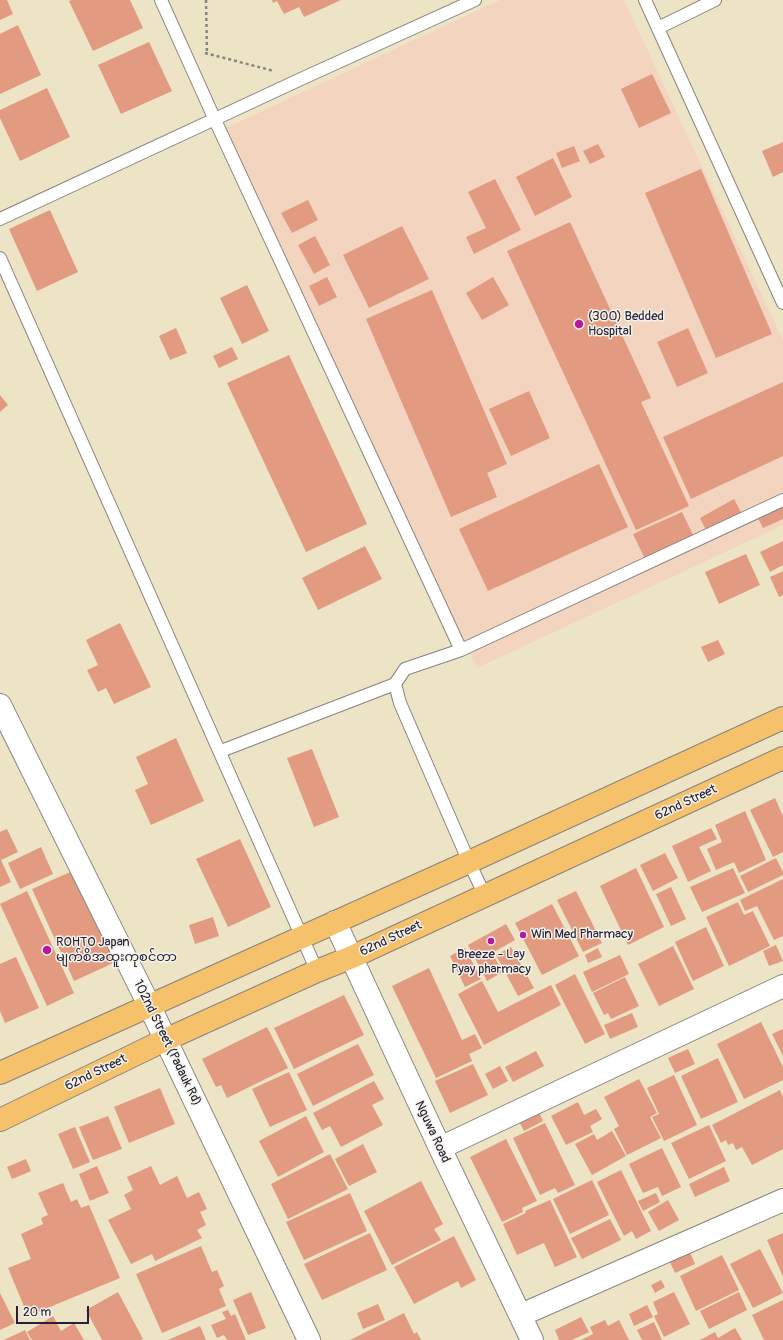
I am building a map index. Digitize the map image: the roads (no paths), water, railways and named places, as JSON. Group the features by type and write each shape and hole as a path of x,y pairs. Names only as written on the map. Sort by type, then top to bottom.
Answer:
{"main road":[{"path":"0,1073 469,862 783,718"},
{"name":"62nd Street","path":"0,1120 165,1040 352,957 783,758"}],"street":[{"name":"102nd Street (Padauk Rd)","path":"0,705 7,735 149,1005 309,1340"},
{"name":"Nguwa Road","path":"335,922 440,1148 532,1340"},
{"path":"440,1148 783,986"},
{"path":"521,1315 783,1200"}],"lane":[{"path":"161,0 460,650"},
{"path":"0,218 475,0"},
{"path":"645,0 783,303"},
{"path":"658,28 715,0"},
{"path":"0,258 318,971"},
{"path":"221,752 395,684 405,669 460,650 783,500"},
{"path":"395,684 400,703 485,896"}],"place":[{"name":"(300) Bedded Hospital","path":"579,324"},
{"name":"Win Med Pharmacy","path":"523,935"},
{"name":"Breeze - Lay Pyay pharmacy","path":"491,941"},
{"name":"ROHTO Japan မျက်စိအထူးကုစင်တာ","path":"47,950"}]}
